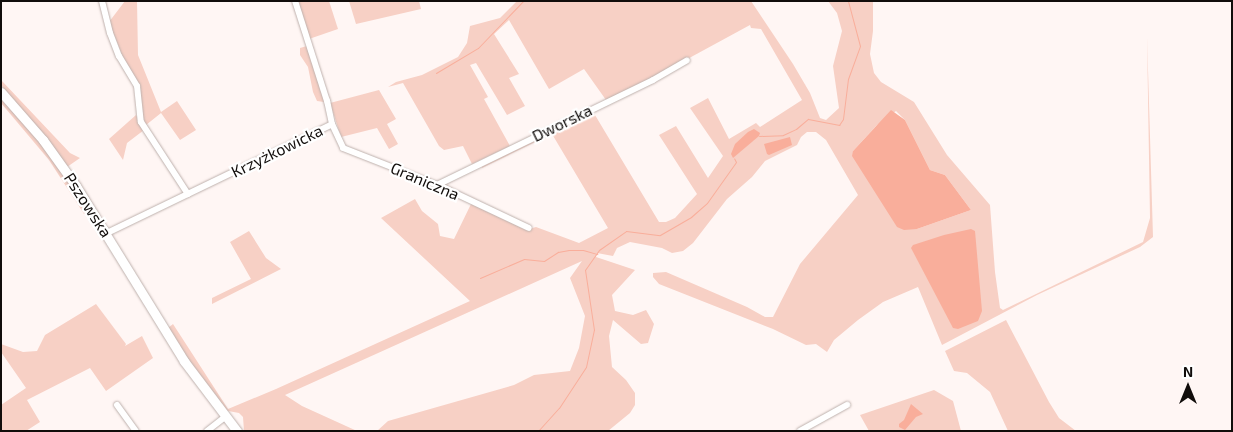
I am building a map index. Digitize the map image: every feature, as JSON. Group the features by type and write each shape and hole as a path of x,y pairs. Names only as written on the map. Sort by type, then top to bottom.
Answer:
{"main road":[{"name":"Pszowska","path":"1,92 63,167 107,233 184,362 237,431"}],"street":[{"path":"102,1 110,33 119,56 137,86 141,122 188,194"},
{"name":"Krzyżkowicka","path":"107,233 332,124 327,101 295,1"},
{"name":"Dworska","path":"437,185 653,80 686,60"},
{"name":"Graniczna","path":"332,124 343,148 437,185 529,228"},
{"path":"117,405 136,431"},
{"path":"800,431 847,405"},
{"path":"207,431 226,417"}],"shaded area":[{"path":"125,1 137,1 138,55 161,112 177,101 196,130 180,140 161,113 146,125 142,115 138,82 124,60 109,22"},
{"path":"297,1 329,1 338,29 309,39"},
{"path":"349,1 419,1 421,9 356,24"},
{"path":"517,1 751,1 793,64 810,93 820,118 826,120 839,108 833,66 842,31 837,13 828,1 873,1 873,31 870,54 874,73 881,82 914,102 947,155 990,205 995,272 1000,308 1003,310 1143,242 1150,218 1147,36 1153,237 1140,247 1037,295 942,345 918,287 883,302 834,340 827,352 816,344 806,345 773,329 659,284 653,277 653,273 666,272 747,307 765,317 773,317 800,264 858,195 826,140 816,132 807,132 801,137 797,145 765,161 752,177 727,199 693,243 683,251 672,253 662,248 630,242 617,248 613,256 597,253 596,257 635,270 612,295 615,311 633,315 646,310 654,324 648,343 641,344 613,320 609,336 612,367 626,380 635,393 635,405 630,413 608,431 377,431 388,421 514,385 534,375 570,371 579,348 585,316 570,278 582,261 285,395 302,406 357,431 244,431 243,417 239,413 223,410 187,361 168,328 173,324 228,409 470,301 381,218 415,199 422,211 438,224 440,236 454,239 471,204 526,230 536,227 579,243 608,228 552,134 482,168 481,165 592,110 659,222 666,222 675,218 697,194 659,135 676,126 708,178 723,156 690,108 708,98 729,139 756,123 760,127 802,100 761,29 751,28 750,25 658,75 606,100 584,69 549,89 509,20 494,34 519,74 509,78 525,106 507,115 476,63 470,65 488,97 484,99 510,146 472,164 463,146 444,150 439,146 403,83 388,87 396,82 422,75 458,57 467,43 470,26 500,18","holes":["896,111 905,120 930,170 945,175 971,210 917,229 853,151 876,126"]},
{"path":"307,46 324,102 317,101 313,92 308,67 300,55 300,48"},
{"path":"2,81 70,153 80,158 67,167 1,85"},
{"path":"379,90 396,119 387,124 398,144 389,149 377,128 341,137 330,103"},
{"path":"1,94 38,137 88,210 84,214 49,160 1,103"},
{"path":"891,110 905,120 930,170 945,175 971,210 917,229 904,230 897,227 852,156 853,151"},
{"path":"136,115 144,130 127,143 123,160 109,139"},
{"path":"754,129 760,133 759,136 733,158 731,154 735,144"},
{"path":"790,137 792,145 769,155 767,154 764,144"},
{"path":"971,229 975,231 982,311 978,321 958,329 953,328 911,248 913,245 944,235"},
{"path":"249,231 266,258 281,269 212,304 212,298 251,279 230,242"},
{"path":"96,304 126,344 125,346 142,336 153,358 106,391 90,368 27,400 40,422 26,431 1,431 1,405 26,388 1,352 1,344 23,352 37,351 45,335"},
{"path":"1006,320 1059,418 1076,431 1008,431 990,392 967,373 954,371 945,351"},
{"path":"934,390 953,401 961,431 869,431 860,415"},
{"path":"911,404 923,414 916,417 905,430 899,427 899,424 904,420"}],"waterway":[{"path":"436,73 478,48 523,1"},
{"path":"759,136 783,135 796,129 808,119 839,125 843,119 848,79 860,46 848,1"},
{"path":"538,431 559,408 586,367 594,330 585,270 599,250 626,231 660,235 691,217 707,203 736,162 734,158"},
{"path":"480,278 524,259 544,261 558,252 583,250 597,254"}]}
